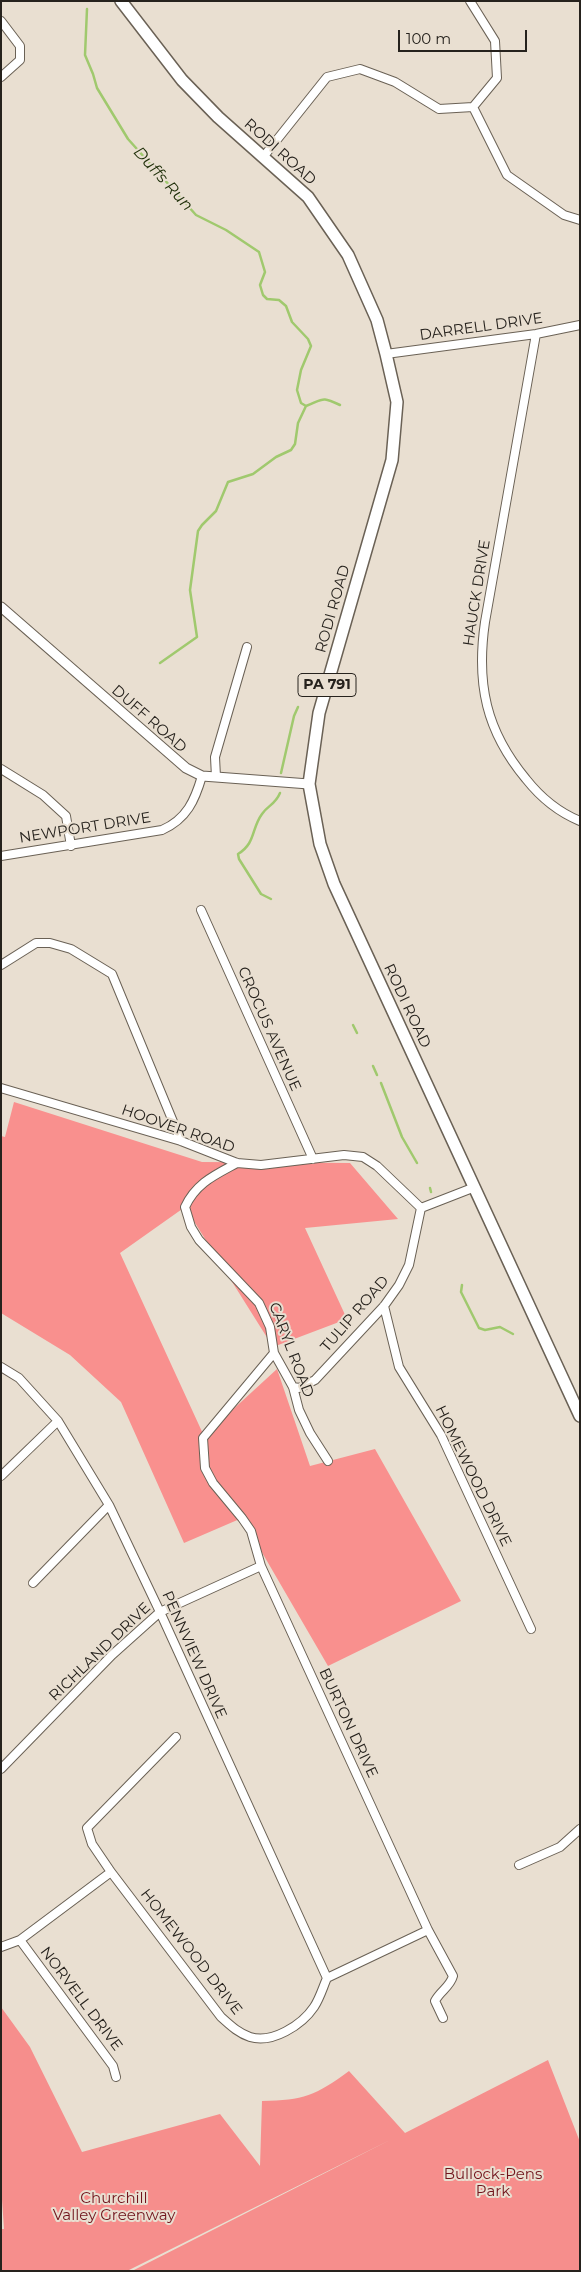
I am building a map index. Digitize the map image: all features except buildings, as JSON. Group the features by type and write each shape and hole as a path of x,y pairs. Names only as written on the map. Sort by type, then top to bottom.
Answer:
{"main road":[{"name":"RODI ROAD","path":"121,1 156,50 182,80 218,117 308,197 348,255 377,320 396,402 392,460 319,713 309,784 320,844 334,884 580,1416"}],"street":[{"path":"264,156 327,77 360,69 395,82 439,109 472,107 497,78 495,41 470,1"},
{"path":"1,21 20,46 20,60 1,77"},
{"path":"472,107 507,175 564,215 580,220"},
{"name":"DARRELL DRIVE","path":"386,354 536,334 580,325"},
{"name":"HAUCK DRIVE","path":"536,334 482,641 482,683 486,706 493,728 501,745 516,768 545,800 563,814 580,821"},
{"name":"DUFF ROAD","path":"1,607 175,761 202,776 309,784"},
{"path":"216,777 215,757 247,647"},
{"path":"1,769 43,795 66,816 71,846"},
{"name":"NEWPORT DRIVE","path":"1,856 155,832 173,825 181,819 190,807 202,776"},
{"name":"CROCUS AVENUE","path":"201,910 312,1158"},
{"path":"1,965 36,943 50,943 71,949 112,974 181,1141"},
{"name":"HOOVER ROAD","path":"1,1088 181,1141 237,1163 261,1165 344,1155 363,1157 377,1166 421,1208"},
{"name":"CARYL ROAD","path":"237,1163 206,1180 190,1197 185,1207 190,1227 259,1303 270,1327 274,1353 293,1388 306,1425 328,1461"},
{"path":"421,1208 475,1187"},
{"name":"TULIP ROAD","path":"293,1388 300,1388 315,1380 384,1306 400,1285 409,1264 421,1208"},
{"name":"HOMEWOOD DRIVE","path":"384,1306 399,1367 441,1435 531,1629"},
{"name":"BURTON DRIVE","path":"274,1353 203,1438 205,1468 213,1483 251,1531 261,1566 428,1930 453,1976 451,1984 440,1993 435,2001 443,2018"},
{"name":"PENNVIEW DRIVE","path":"1,1367 19,1378 58,1421 109,1505 160,1612 327,1978"},
{"path":"1,1476 58,1421"},
{"path":"33,1583 109,1505"},
{"name":"RICHLAND DRIVE","path":"1,1769 112,1655 160,1612 261,1566"},
{"name":"HOMEWOOD DRIVE","path":"176,1737 87,1828 92,1844 111,1872 221,2017 238,2032 252,2038 276,2035 298,2025 314,2006 327,1978"},
{"path":"519,1865 560,1847 580,1829"},
{"path":"1,1947 20,1940 111,1872"},
{"path":"327,1978 428,1930"},
{"name":"NORVELL DRIVE","path":"20,1940 114,2066 116,2077"}],"green space":[{"path":"1,2007 30,2047 82,2152 220,2114 260,2166 262,2101 299,2098 308,2095 327,2086 349,2071 405,2133 548,2060 580,2142 580,2271 134,2270 390,2140 127,2271 1,2271 1,2229 4,2229 1,2185"}],"shaded area":[{"path":"14,1102 202,1162 350,1163 398,1219 305,1228 347,1319 273,1347 185,1207 120,1253 204,1436 277,1369 310,1466 375,1449 461,1601 328,1666 242,1518 184,1543 121,1402 70,1355 1,1313 1,1136 5,1137"}],"waterway":[{"name":"Duffs Run","path":"87,9 85,55 97,88 128,139 196,215 226,230 259,252 265,272 260,285 263,295 267,299 279,300 286,306 292,322 308,339 311,346 301,370 297,390 301,403 306,406 320,400 329,400 340,405"},
{"path":"160,663 197,637 190,590 198,531 216,511 228,482 253,474 276,457 291,450 295,444 298,423 306,406"},
{"name":"Duffs Run","path":"281,773 294,716 298,707"},
{"name":"Duffs Run","path":"271,899 261,894 239,859 238,854 248,845 264,811 276,800 280,793"},
{"name":"Duffs Run","path":"353,1025 357,1033"},
{"name":"Duffs Run","path":"373,1066 377,1075"},
{"name":"Duffs Run","path":"381,1083 402,1137 417,1163"},
{"name":"Duffs Run","path":"430,1188 431,1192"},
{"name":"Duffs Run","path":"462,1285 461,1292 479,1328 485,1330 500,1327 513,1334"}],"park label":[{"name":"Bullock-Pens Park","path":"493,2184"},
{"name":"Churchill Valley Greenway","path":"114,2208"}]}
